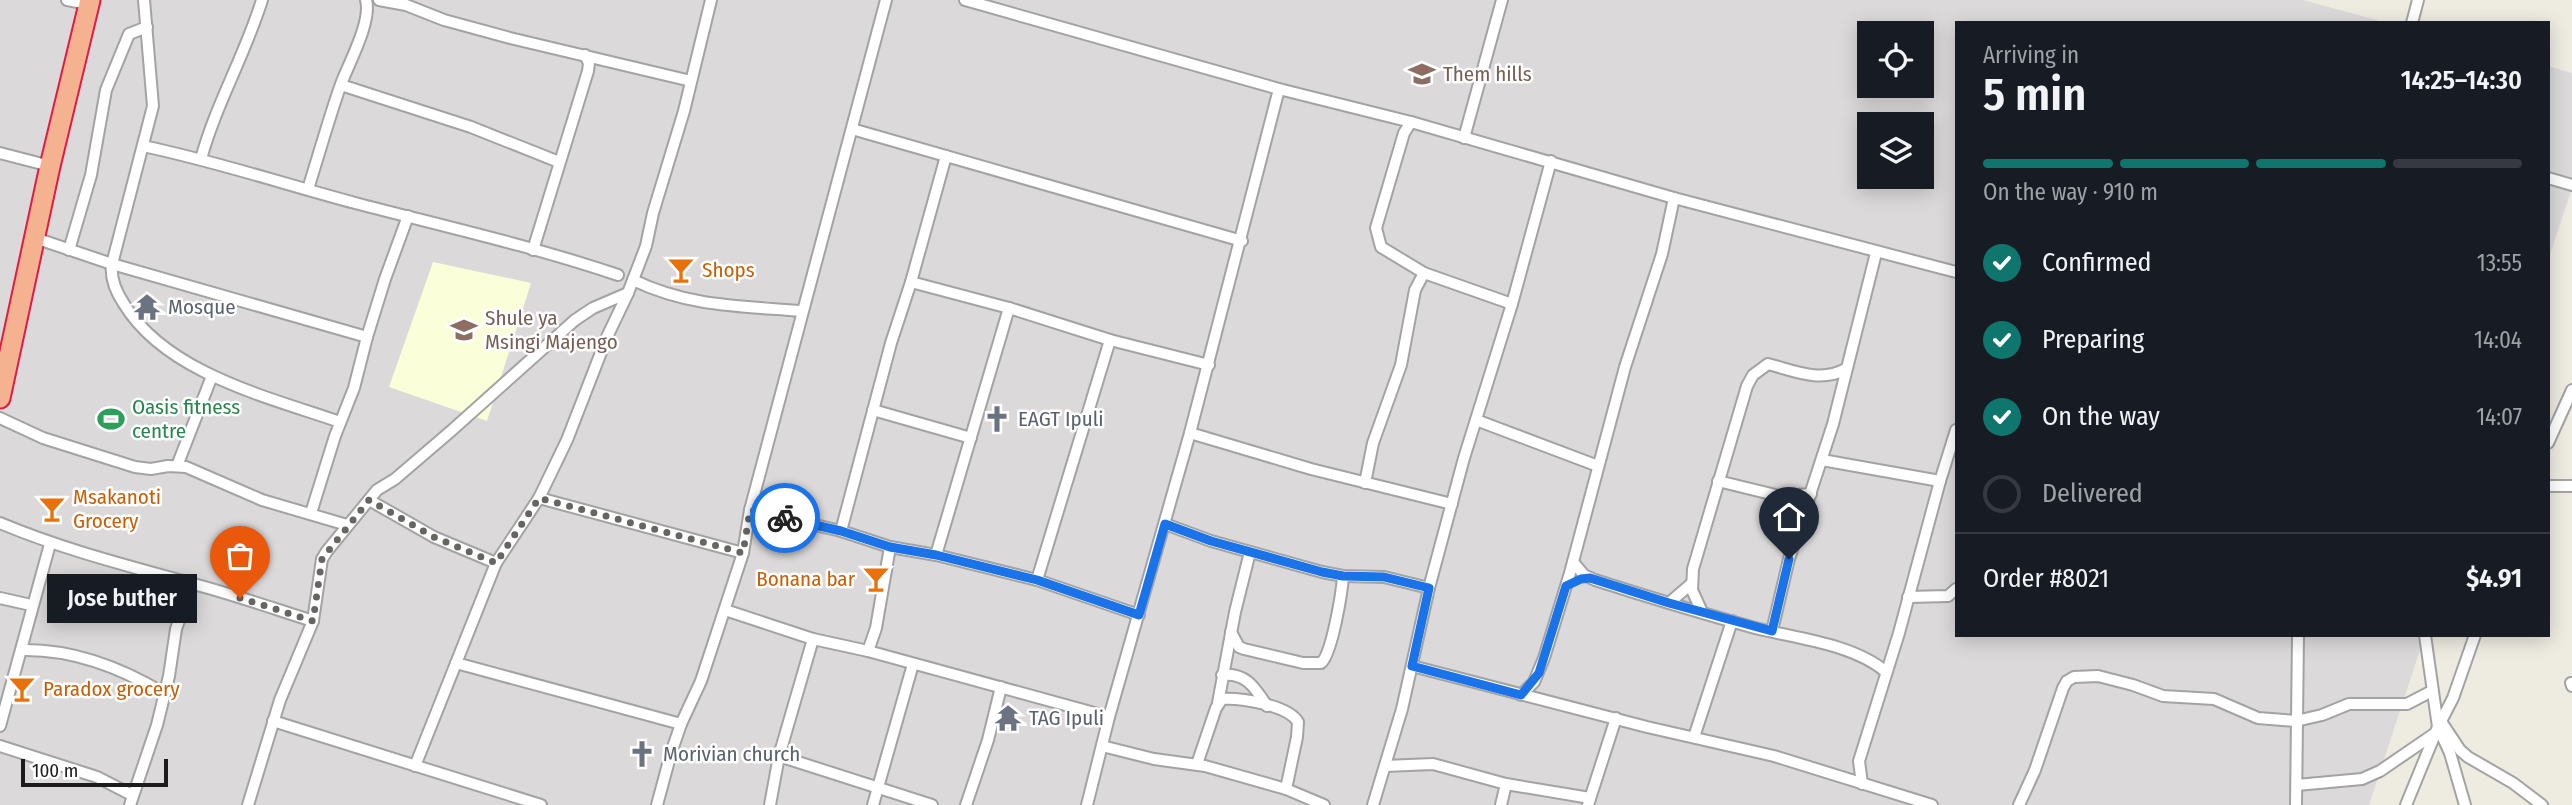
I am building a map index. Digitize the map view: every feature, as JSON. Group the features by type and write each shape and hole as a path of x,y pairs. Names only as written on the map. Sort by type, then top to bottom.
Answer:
{"highway":[{"path":"0,398 50,166 90,2"}],"street":[{"path":"67,0 90,2"},
{"path":"144,0 153,106 112,264 111,273 117,293 134,320 151,337 212,376 340,422"},
{"path":"201,159 212,123 249,41 262,0"},
{"path":"308,189 372,0 406,5 444,20 510,38 691,81"},
{"path":"415,766 496,563 539,498 567,440 607,337 628,293 646,246 711,0"},
{"path":"657,805 681,724 701,681 743,553 750,510 886,0"},
{"path":"965,0 1279,89 1551,161 1674,198 1955,272"},
{"path":"1464,138 1502,0"},
{"path":"2413,21 2418,0"},
{"path":"69,250 91,174 109,81 129,34 146,27"},
{"path":"533,250 588,71 589,63 585,55"},
{"path":"588,71 604,59"},
{"path":"341,85 471,127 559,162"},
{"path":"1087,805 1109,717 1209,365 1279,89"},
{"path":"1411,122 1404,133 1376,228 1377,239 1384,251 1424,273 1512,303"},
{"path":"852,129 1242,241"},
{"path":"143,146 201,159 566,257 618,275"},
{"path":"0,153 50,166"},
{"path":"841,531 891,343 946,156"},
{"path":"1373,805 1412,666 1429,588 1452,504 1551,161"},
{"path":"2550,179 2572,185"},
{"path":"1521,695 1539,673 1566,586 1625,368 1661,254 1674,198"},
{"path":"311,513 408,216"},
{"path":"35,238 112,264 367,337"},
{"path":"1772,631 1789,559 1822,460 1876,253"},
{"path":"1365,483 1373,443 1401,365 1415,289 1424,273"},
{"path":"633,280 700,303 802,311"},
{"path":"911,282 1009,308 1110,340 1209,365"},
{"path":"248,805 273,721 313,621 322,559 347,525 377,490 396,479 575,320 593,308 628,293"},
{"path":"936,555 1009,308"},
{"path":"1037,580 1110,340"},
{"path":"1702,612 1691,584 1693,569 1742,402 1754,375 1768,365 1813,377 1824,377 1846,369"},
{"path":"177,466 212,376"},
{"path":"2550,439 2572,390"},
{"path":"873,410 971,438"},
{"path":"0,418 43,438 135,467 151,469 177,466 199,472 262,500 347,525"},
{"path":"1476,420 1598,466"},
{"path":"1190,433 1365,483 1452,504"},
{"path":"1862,784 1859,761 1955,433"},
{"path":"1822,460 1940,481"},
{"path":"1944,467 1955,463"},
{"path":"1718,481 1779,496 1811,494"},
{"path":"2550,486 2572,486"},
{"path":"539,498 743,553"},
{"path":"369,500 434,537 496,563"},
{"path":"750,510 841,531 890,547 936,555 1037,580 1139,615"},
{"path":"0,523 50,544 192,583 313,621"},
{"path":"1165,524 1211,541 1343,576 1384,577 1429,588"},
{"path":"0,726 22,650 31,605 50,544"},
{"path":"868,651 876,628 890,547"},
{"path":"1197,764 1218,703 1250,552"},
{"path":"1573,562 1590,578"},
{"path":"1231,632 1239,647 1244,649 1284,659 1321,663 1326,659 1331,646 1343,576"},
{"path":"1566,586 1590,578 1870,660 1886,672"},
{"path":"0,746 97,777 131,800 157,724 176,629 192,583"},
{"path":"1669,603 1691,584"},
{"path":"1908,597 1948,596 1955,590"},
{"path":"0,598 31,605"},
{"path":"725,610 813,639 868,651 1109,717"},
{"path":"1693,737 1732,621"},
{"path":"2296,805 2298,637"},
{"path":"2425,637 2439,727 2450,752 2465,805"},
{"path":"2406,805 2453,698 2474,637"},
{"path":"771,805 779,757 813,639"},
{"path":"22,650 65,654 112,666 165,694"},
{"path":"456,663 681,724"},
{"path":"873,805 913,663"},
{"path":"1412,666 1774,756 1932,805"},
{"path":"1222,675 1235,674 1246,678 1267,706"},
{"path":"2019,805 2035,770 2063,688 2067,681 2074,677 2098,676 2163,696 2214,699 2258,718 2296,721 2322,715 2349,704 2407,704 2432,691"},
{"path":"966,805 988,740 1001,687"},
{"path":"1218,703 1227,699 1267,706 1293,715 1298,722 1297,737 1286,789"},
{"path":"1385,766 1433,764 1506,784 1589,801 1616,718"},
{"path":"273,721 415,766 500,799 541,805"},
{"path":"2297,785 2362,779 2380,771 2439,727"},
{"path":"2439,727 2468,757 2514,783 2542,805"},
{"path":"1102,746 1154,759 1197,764 1286,789 1324,805"},
{"path":"779,757 932,805"},
{"path":"1501,805 1506,784"}],"shaded area":[{"path":"0,0 2303,0 2380,21 1955,21 1955,637 2424,637 2369,805 0,805"},
{"path":"2550,67 2572,73 2572,188 2550,255"},
{"path":"433,262 531,283 487,421 389,387"}],"way so far":[{"path":"240,598 313,621 322,559 332,543 369,500 434,537 496,563 539,498 743,553 750,510 785,518"}],"place":[{"name":"Them hills","path":"1422,74"},
{"name":"Shops","path":"681,270"},
{"name":"Mosque","path":"147,307"},
{"name":"Shule ya Msingi Majengo","path":"464,330"},
{"name":"Oasis fitness centre","path":"111,419"},
{"name":"EAGT Ipuli","path":"997,419"},
{"name":"Msakanoti Grocery","path":"52,509"},
{"name":"Bonana bar","path":"876,579"},
{"name":"Jose buther","path":"240,598"},
{"name":"Paradox grocery","path":"22,689"},
{"name":"TAG Ipuli","path":"1008,718"},
{"name":"Morivian church","path":"642,754"}],"route":[{"path":"785,518 841,531 890,547 936,555 1037,580 1139,615 1165,524 1211,541 1322,572 1343,576 1391,578 1429,588 1412,666 1521,695 1539,673 1566,586 1574,581 1590,578 1772,631 1789,559"}]}
